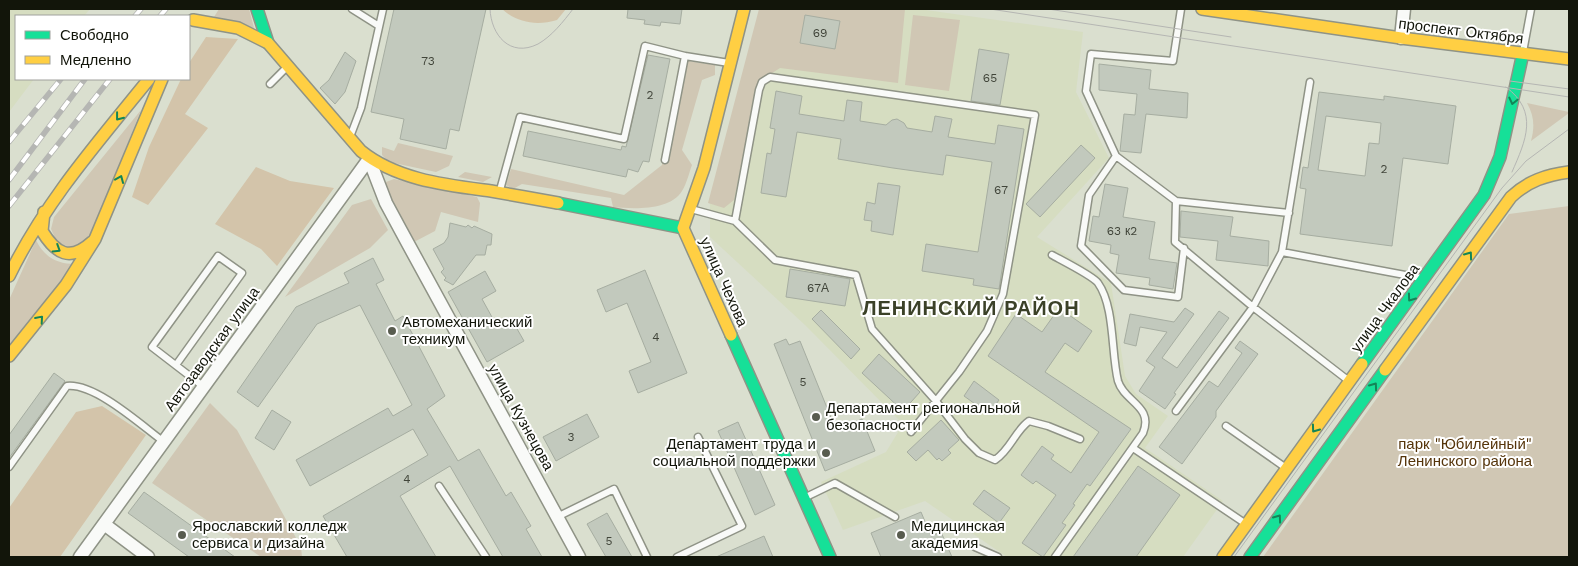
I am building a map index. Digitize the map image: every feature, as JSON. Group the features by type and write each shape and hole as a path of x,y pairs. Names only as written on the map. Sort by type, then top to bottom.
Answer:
{"main road":[{"path":"201,9 191,23 238,28 268,43"},
{"path":"256,9 268,43 368,159 404,174 683,228"},
{"name":"улица Чехова","path":"744,9 704,168 683,228 830,557"},
{"name":"проспект Октября","path":"1202,9 1401,38 1569,59"},
{"name":"улица Чкалова","path":"1223,557 1425,279 1489,187 1500,156 1523,54"},
{"path":"9,276 30,232 148,80"},
{"path":"9,356 70,283 96,239 162,80"},
{"path":"1250,557 1511,197 1522,187 1537,178 1569,172"},
{"path":"46,210 42,220 42,231 54,249 63,253 75,254 86,249 96,239"}],"street":[{"path":"1401,38 1404,9"},
{"name":"Автозаводская улица","path":"80,557 368,159"},
{"name":"улица Кузнецова","path":"368,159 386,202 400,229 579,557"},
{"path":"104,524 148,557"}],"lane":[{"path":"352,9 379,26"},
{"path":"350,138 361,108 383,9"},
{"path":"1181,9 1173,62 1091,54 1086,91 1116,156 1176,201 1289,213"},
{"path":"1523,54 1531,9"},
{"path":"499,193 520,117 624,139 646,46 686,56 730,63"},
{"path":"665,160 686,56"},
{"path":"270,84 288,66"},
{"path":"734,221 759,90 762,82 770,77 1035,115 1004,294 987,331 911,432"},
{"path":"1176,412 1253,306 1282,252 1310,82"},
{"path":"1116,156 1088,195 1081,246 1124,290 1178,297 1184,248"},
{"path":"1176,201 1175,242 1350,382"},
{"path":"690,209 734,221 775,260 856,275 872,329 936,401 964,439 979,453 995,460 1006,453 1024,425 1029,421 1048,426 1080,439"},
{"path":"1282,252 1425,279"},
{"path":"1052,255 1097,282 1106,304 1119,384 1143,412 1146,419 1143,433 1055,557"},
{"path":"176,365 242,273 218,256 152,347 204,387"},
{"path":"9,467 67,386 75,385 96,394 164,442"},
{"path":"1226,426 1287,469"},
{"path":"677,557 742,526 698,437"},
{"path":"1133,448 1247,524"},
{"path":"804,498 835,483 895,517"},
{"path":"440,486 486,557"},
{"path":"557,517 614,489 647,557"},
{"path":"975,547 998,557"}],"shaded area":[{"path":"9,9 90,9 85,15 15,15 15,80 33,80 9,112"},
{"path":"502,9 566,9 557,20 535,23 521,20"},
{"path":"760,9 919,9 1083,32 1076,92 1109,158 1037,237 1111,283 1125,376 1136,394 1168,416 1145,448 1223,501 1183,557 1007,557 925,501 843,530 821,482 886,452 903,424 805,325 710,237 710,203"},
{"path":"206,37 238,39 185,114 208,128 148,205 132,197 149,147 181,80 190,80 190,61"},
{"path":"256,167 290,181 334,188 277,266 261,249 215,224"},
{"path":"102,406 146,435 60,557 9,557 9,508 76,412"}],"green space":[{"path":"219,9 249,9 254,28 214,17"},
{"path":"759,9 905,9 898,83 780,68 758,82 734,200 724,208 708,203"},
{"path":"913,15 960,20 949,91 905,85"},
{"path":"681,60 715,65 715,75 702,80 682,150 692,165 684,188 676,198 650,207 621,208 613,207 611,198 522,184 513,189 506,185 511,169 624,195 662,165"},
{"path":"1527,103 1569,113 1531,141 1533,121"},
{"path":"141,110 89,240 71,248 57,242 51,229 54,217"},
{"path":"398,143 453,156 449,166 436,172 389,162 382,155 382,147 394,151"},
{"path":"465,172 492,177 483,182 458,177"},
{"path":"394,179 477,197 480,203 478,222 441,212 435,231 414,242 385,187 386,182"},
{"path":"371,199 388,230 370,248 285,297 352,205"},
{"name":"парк \"Юбилейный\" Ленинского района","path":"1569,206 1569,557 1263,557 1509,214"},
{"path":"36,240 47,255 62,263 75,264 9,345 9,300"},
{"path":"210,403 237,430 301,547 302,557 261,557 152,483"}],"building":[{"path":"394,9 486,9 459,131 450,129 446,149 400,139 404,119 371,112"},
{"path":"628,9 682,9 680,24 661,22 660,26 644,24 645,20 627,18"},
{"path":"805,15 840,21 835,49 800,43"},
{"path":"979,49 1009,54 1000,105 971,101"},
{"path":"345,52 356,61 345,92 335,104 320,88 329,80"},
{"path":"648,55 670,59 649,162 643,161 638,172 628,169 626,177 523,156 528,131 621,150 622,146 626,147"},
{"path":"1099,64 1151,70 1149,89 1188,93 1187,118 1146,114 1141,153 1120,151 1124,114 1135,115 1137,94 1099,90"},
{"path":"776,91 802,96 799,114 844,121 847,100 862,102 860,121 886,125 892,120 897,119 904,123 907,128 932,132 935,116 952,119 948,137 995,144 998,125 1024,129 999,289 973,285 974,279 922,271 926,244 978,252 992,162 946,155 943,175 893,168 838,159 841,139 797,132 786,197 761,193 767,153 771,154 775,129 770,128"},
{"path":"1319,92 1384,100 1384,96 1456,106 1448,164 1403,158 1392,246 1300,234 1306,189 1300,188 1303,167 1308,168","holes":["1326,116 1381,123 1379,144 1369,143 1365,176 1318,170"]},
{"path":"1081,145 1095,158 1040,217 1026,204"},
{"path":"878,183 900,186 893,235 871,231 872,221 864,220 867,202 875,204"},
{"path":"1105,184 1128,188 1123,217 1155,222 1149,259 1177,263 1173,289 1149,285 1150,278 1116,273 1119,255 1110,253 1111,245 1089,241 1093,216 1099,217"},
{"path":"1181,211 1233,217 1230,236 1269,241 1268,266 1216,260 1218,241 1180,237"},
{"path":"450,223 466,227 468,225 472,228 474,226 492,234 491,245 487,245 485,255 476,255 453,285 444,280 446,278 441,272 444,269 433,249 444,243 448,237"},
{"path":"373,258 384,280 376,284 395,321 403,316 445,396 427,409 458,461 479,449 506,496 511,492 531,526 526,529 542,557 503,557 450,466 400,496 436,557 347,557 323,516 428,455 413,429 310,486 296,460 388,408 393,416 412,405 360,305 317,324 258,407 237,392 296,307 349,283 344,273"},
{"path":"790,269 850,279 845,306 786,297"},
{"path":"645,270 687,373 638,393 629,371 651,362 627,303 606,312 597,290"},
{"path":"485,271 496,291 482,299 498,328 512,320 524,341 487,362 448,292"},
{"path":"1059,308 1092,331 1078,352 1065,343 1045,372 1131,429 1090,486 1087,484 1073,504 1075,505 1062,523 1066,525 1043,557 1022,543 1056,495 1036,481 1033,484 1021,475 1042,446 1054,455 1051,459 1071,473 1099,432 988,356 1016,314 1042,332"},
{"path":"1185,308 1194,314 1162,358 1177,368 1219,311 1229,318 1174,393 1176,394 1165,409 1139,391 1155,367 1146,361 1167,332 1140,327 1136,346 1124,343 1130,314 1174,322"},
{"path":"821,310 860,349 851,359 812,319"},
{"path":"786,339 789,345 800,341 836,430 862,419 875,451 825,471 774,344"},
{"path":"1240,341 1258,354 1216,411 1216,417 1182,464 1159,447 1209,381 1218,387 1242,353 1235,348"},
{"path":"879,354 920,392 903,411 862,373"},
{"path":"54,373 65,381 9,458 9,435"},
{"path":"974,381 999,400 989,414 964,396"},
{"path":"272,410 291,422 274,450 255,438"},
{"path":"587,414 599,437 556,461 543,437"},
{"path":"941,420 959,440 948,450 951,453 942,461 939,458 937,460 928,450 916,461 907,452"},
{"path":"738,422 775,505 755,515 718,431"},
{"path":"1138,466 1180,495 1136,557 1073,557"},
{"path":"984,490 1010,508 999,523 973,504"},
{"name":"Ярославский колледж сервиса и дизайна","path":"144,492 235,557 189,557 128,513"},
{"name":"Медицинская академия","path":"921,512 931,536 941,532 952,557 881,557 871,533"},
{"path":"607,513 632,557 606,557 587,524"},
{"path":"764,536 773,557 716,557"}],"tram line":[{"path":"490,9 491,19 498,35 511,46 519,48 528,48 543,41 573,9"},
{"path":"990,9 1569,97"},
{"path":"1048,9 1231,37"},
{"path":"1510,81 1569,89"},
{"path":"1506,87 1523,106 1527,127 1522,149 1512,172"},
{"path":"1234,557 1502,188 1526,161 1569,129"}],"railway":[{"path":"136,15 141,9"},
{"path":"161,15 166,9"},
{"path":"9,142 60,80"},
{"path":"9,180 84,80"},
{"path":"9,206 109,80"}],"traffic: fast":[{"path":"257,9 268,43"},
{"path":"1362,364 1484,195 1500,157 1523,53"},
{"path":"558,203 683,228"},
{"path":"731,335 830,557"},
{"path":"1250,557 1385,370"}],"traffic: slow":[{"path":"731,335 683,228 704,168 744,9"},
{"path":"1202,9 1401,38 1569,59"},
{"path":"193,20 238,28 268,43 361,151 390,169 423,180 558,203"},
{"path":"9,276 39,223 73,173 148,80"},
{"path":"9,356 66,285 95,239 162,80"},
{"path":"1385,370 1511,197 1517,191 1538,180 1569,172"},
{"path":"44,212 42,231 58,250 64,253 77,252 92,242"},
{"path":"1223,557 1362,364"}],"place":[{"name":"Автомеханический техникум","path":"392,331"},
{"name":"Департамент региональной безопасности","path":"816,417"},
{"name":"Департамент труда и социальной поддержки","path":"826,453"},
{"name":"Ярославский колледж сервиса и дизайна","path":"182,535"},
{"name":"Медицинская академия","path":"901,535"}],"district":[{"name":"ЛЕНИНСКИЙ РАЙОН","path":"971,308"}]}
